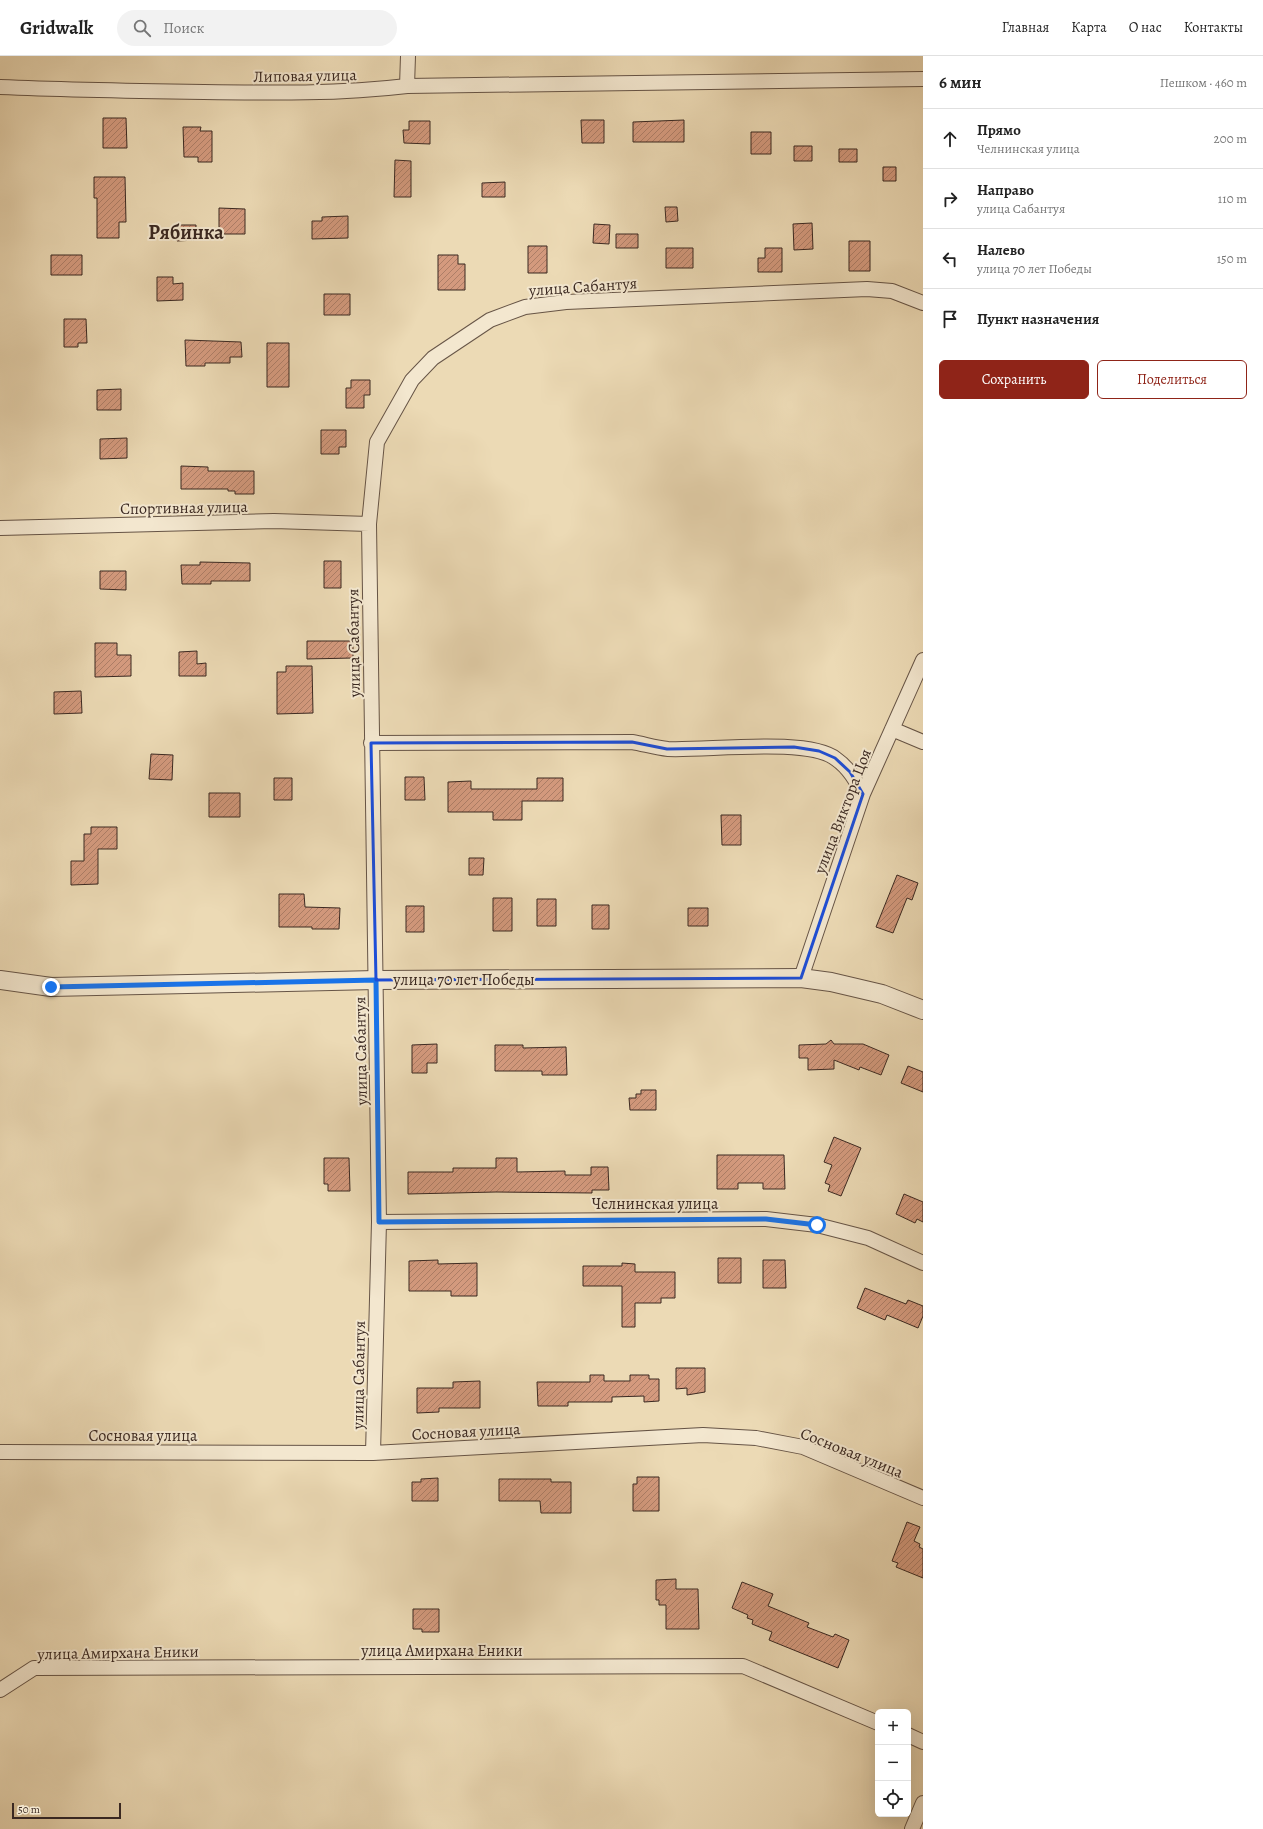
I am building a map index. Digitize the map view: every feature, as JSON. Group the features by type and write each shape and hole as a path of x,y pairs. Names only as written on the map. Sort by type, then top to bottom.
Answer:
{"street":[{"path":"408,56 408,86"},
{"name":"Липовая улица","path":"0,87 62,90 273,93 365,91 408,86 923,79"},
{"name":"улица Сабантуя","path":"373,1453 379,1222 369,524 377,442 412,380 433,358 490,320 525,307 566,302 859,289 892,291 923,303"},
{"name":"Спортивная улица","path":"0,528 274,521 369,524"},
{"name":"улица Виктора Цоя","path":"801,978 864,794 923,660"},
{"path":"892,729 923,742"},
{"path":"371,743 632,742 667,749 794,747 819,751 835,758 850,772 864,794"},
{"name":"улица 70 лет Победы","path":"0,980 51,987 376,980 801,978 831,982 882,994 923,1010"},
{"name":"Челнинская улица","path":"379,1222 766,1219 817,1225 868,1238 923,1263"},
{"name":"Сосновая улица","path":"0,1452 373,1453 703,1435 756,1438 803,1448 923,1498"},
{"name":"улица Амирхана Еники","path":"0,1690 34,1668 743,1666 875,1722"},
{"path":"911,1736 923,1742"},
{"path":"912,1829 923,1802"}],"highlighted area":[{"path":"632,742 667,749 794,747 819,751 835,758 850,772 863,794 801,978 376,980 371,743"}],"building":[{"path":"103,118 126,118 127,148 103,148"},
{"path":"581,120 604,120 604,143 582,143"},
{"path":"684,120 684,142 633,142 633,122"},
{"path":"409,121 430,121 430,144 404,143 403,130 409,130"},
{"path":"183,127 201,127 200,131 212,131 212,162 198,162 198,157 184,157"},
{"path":"751,132 771,132 771,154 751,154"},
{"path":"794,146 812,146 812,161 794,161"},
{"path":"839,149 857,149 857,162 839,162"},
{"path":"395,160 411,161 411,197 394,197"},
{"path":"883,167 896,167 896,181 883,181"},
{"path":"94,177 125,177 126,222 119,222 119,238 97,238 97,198 94,198"},
{"path":"505,182 505,197 482,197 482,183"},
{"path":"665,207 677,207 678,221 666,222"},
{"path":"219,208 245,209 245,234 219,234"},
{"path":"348,216 348,238 312,239 312,221 322,221 322,217"},
{"path":"812,223 813,249 794,250 793,224"},
{"path":"594,224 610,225 609,244 593,243"},
{"path":"177,225 196,225 196,240 177,241"},
{"path":"616,234 638,234 638,248 616,248"},
{"path":"849,241 870,241 870,271 849,271"},
{"path":"528,246 547,246 547,273 528,273"},
{"path":"666,248 693,248 693,268 666,268"},
{"path":"765,248 782,248 782,272 758,272 758,258 765,258"},
{"path":"51,255 82,255 82,275 51,275"},
{"path":"438,255 458,255 458,264 465,264 465,290 438,290"},
{"path":"157,277 173,277 173,284 183,283 183,300 157,301"},
{"path":"324,294 350,294 350,315 324,315"},
{"path":"64,319 86,319 87,343 78,343 78,347 64,347"},
{"path":"185,340 241,342 242,357 230,357 230,363 205,363 205,366 186,366"},
{"path":"267,343 289,343 289,387 267,387"},
{"path":"351,380 370,380 370,395 364,395 364,408 346,408 346,388 351,388"},
{"path":"121,389 121,410 97,410 97,390"},
{"path":"321,430 346,430 346,447 339,447 339,454 321,454"},
{"path":"127,438 127,458 100,459 100,439"},
{"path":"181,466 208,467 208,471 254,471 254,494 235,494 235,491 228,491 228,489 181,489"},
{"path":"324,561 341,561 341,588 324,588"},
{"path":"200,562 250,563 250,581 211,581 211,584 182,584 181,565 200,565"},
{"path":"100,571 126,571 126,590 100,589"},
{"path":"307,641 353,641 353,658 307,659"},
{"path":"95,643 117,643 117,655 131,655 131,676 95,677"},
{"path":"197,651 197,664 206,663 206,676 179,676 179,652"},
{"path":"286,666 312,666 313,713 277,714 277,672 286,672"},
{"path":"81,691 82,713 54,714 54,692"},
{"path":"151,754 173,755 172,780 149,779"},
{"path":"405,777 424,777 425,800 405,800"},
{"path":"274,778 292,778 292,800 274,800"},
{"path":"537,778 563,778 563,801 522,801 522,820 493,820 493,812 448,812 448,782 471,781 471,789 537,789"},
{"path":"209,793 240,793 240,817 209,817"},
{"path":"721,815 741,815 741,845 722,845"},
{"path":"91,827 117,827 117,849 98,849 98,884 71,885 71,861 84,861 84,834 91,834"},
{"path":"469,858 484,858 483,875 469,875"},
{"path":"897,875 918,883 912,900 907,898 893,933 876,927"},
{"path":"279,894 304,894 305,907 340,908 339,929 279,927"},
{"path":"493,898 512,898 512,931 493,931"},
{"path":"537,899 556,899 556,926 537,926"},
{"path":"592,905 609,905 609,929 592,929"},
{"path":"406,906 424,906 424,932 406,932"},
{"path":"688,908 708,908 708,926 688,926"},
{"path":"831,1040 834,1044 863,1044 889,1055 881,1075 860,1067 859,1070 834,1060 834,1069 808,1070 808,1058 799,1058 799,1045 826,1044"},
{"path":"437,1044 437,1063 427,1063 427,1073 412,1073 412,1045"},
{"path":"495,1045 523,1045 523,1048 566,1047 567,1075 542,1075 542,1071 495,1071"},
{"path":"908,1066 923,1072 923,1092 901,1083"},
{"path":"641,1090 656,1090 656,1110 630,1110 629,1098 636,1098 636,1094 641,1094"},
{"path":"834,1137 861,1148 841,1196 828,1191 830,1185 825,1183 832,1165 824,1162"},
{"path":"717,1155 784,1155 785,1189 763,1189 763,1183 738,1183 738,1189 717,1189"},
{"path":"324,1158 349,1158 350,1191 328,1191 328,1184 324,1184"},
{"path":"496,1158 517,1158 517,1172 565,1171 565,1175 591,1175 591,1167 608,1167 609,1190 592,1190 592,1193 496,1192 408,1194 408,1172 453,1172 453,1168 496,1168"},
{"path":"904,1194 923,1202 923,1222 917,1219 915,1223 896,1214"},
{"path":"718,1258 741,1258 741,1283 718,1283"},
{"path":"438,1260 438,1264 477,1263 477,1296 451,1296 451,1291 409,1291 409,1261"},
{"path":"763,1260 785,1260 786,1288 763,1288"},
{"path":"622,1263 635,1264 635,1272 675,1272 675,1298 661,1298 661,1303 635,1303 635,1327 622,1327 622,1286 583,1286 583,1266 622,1266"},
{"path":"865,1288 906,1304 908,1300 923,1306 923,1316 918,1328 887,1315 885,1320 857,1308"},
{"path":"676,1368 705,1368 705,1392 687,1395 687,1388 676,1389"},
{"path":"590,1375 604,1375 604,1381 630,1381 630,1375 649,1375 649,1379 659,1379 659,1401 644,1402 644,1396 612,1397 612,1402 568,1402 568,1406 538,1406 537,1382 590,1382"},
{"path":"480,1381 480,1408 439,1408 439,1412 417,1413 417,1388 453,1388 453,1382"},
{"path":"637,1477 659,1477 659,1511 633,1511 633,1484 637,1484"},
{"path":"438,1478 438,1501 412,1501 412,1482 421,1482 421,1479"},
{"path":"499,1479 551,1479 551,1482 571,1482 571,1513 541,1513 540,1501 499,1501"},
{"path":"907,1522 920,1527 914,1541 920,1544 919,1547 923,1549 923,1578 896,1567 898,1563 892,1561"},
{"path":"676,1579 676,1589 698,1589 699,1629 666,1629 666,1605 659,1605 659,1600 656,1600 656,1580"},
{"path":"742,1582 773,1594 768,1606 809,1623 807,1627 833,1637 835,1634 849,1640 838,1668 769,1640 772,1632 752,1624 753,1620 747,1618 748,1615 732,1608"},
{"path":"413,1609 439,1609 439,1632 422,1632 422,1629 413,1629"}],"district":[{"name":"Рябинка","path":"186,232"}],"route":[{"path":"51,987 376,980 379,1222 766,1219 817,1225"}]}
